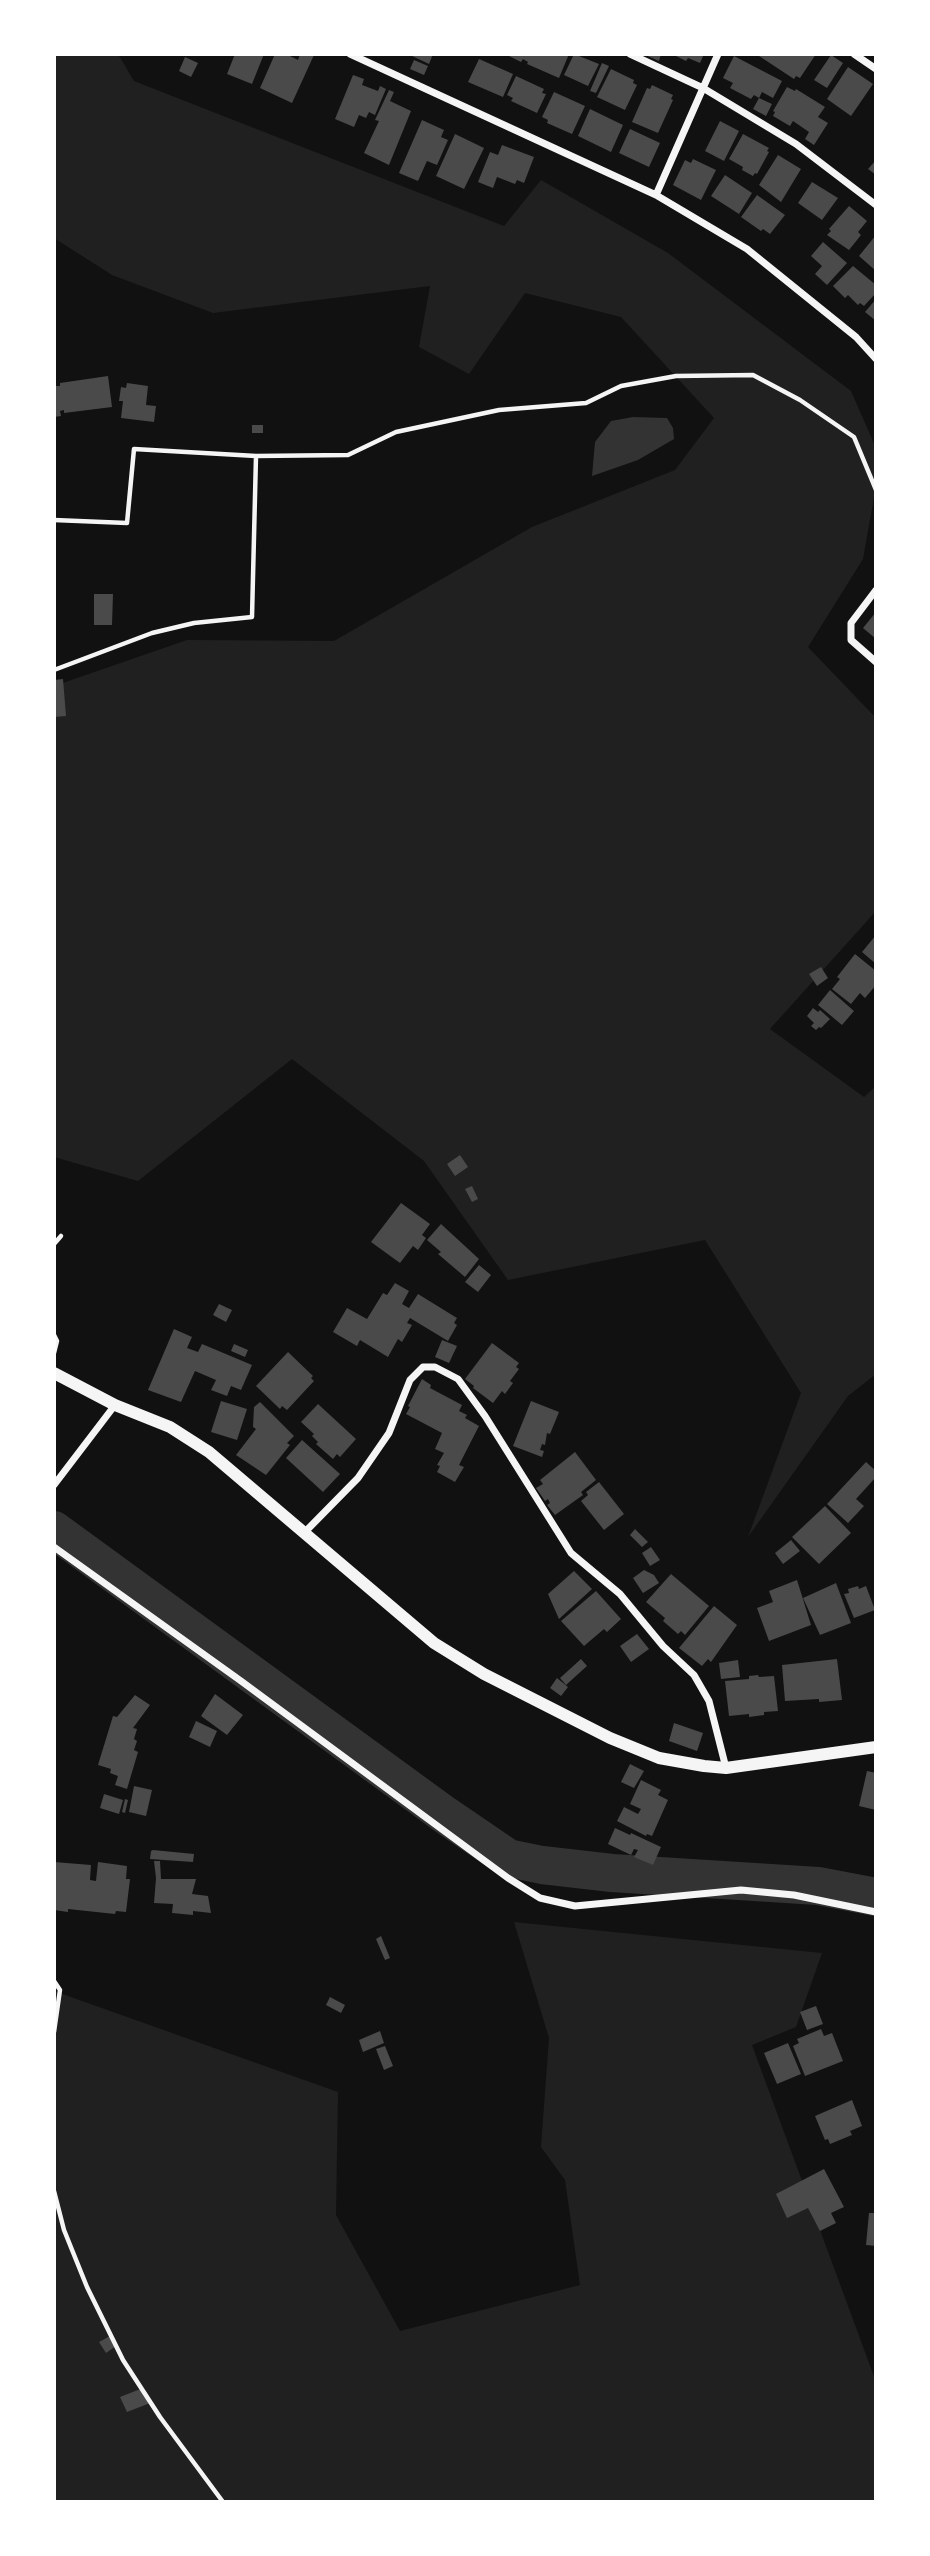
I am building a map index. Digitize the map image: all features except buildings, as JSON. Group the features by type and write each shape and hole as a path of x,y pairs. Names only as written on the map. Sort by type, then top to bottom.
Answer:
{"street":[{"path":"350,54 656,195 747,250 856,337 876,359"},
{"path":"630,54 703,88 796,144 876,205"},
{"path":"656,195 718,54"},
{"path":"854,54 876,69"},
{"path":"876,590 850,623 851,640 876,663"},
{"path":"304,1533 366,1467 388,1433 410,1380 423,1367 435,1367 458,1379 485,1416 571,1553 620,1594 663,1646 694,1675 709,1701 726,1768"},
{"path":"54,1373 115,1405 170,1427 209,1452 434,1643 484,1674 610,1738 659,1758 726,1768 876,1747"},
{"path":"54,1486 115,1405"},
{"path":"54,1547 508,1878 540,1898 575,1906 741,1890 794,1895 876,1912"}],"lane":[{"path":"54,520 127,523 134,449 256,456 348,455 396,432 499,410 586,403 621,386 676,376 753,375 800,400 854,437 876,490"},
{"path":"54,670 152,633 194,623 252,617 256,456"},
{"path":"54,1244 61,1236"},
{"path":"54,1335 57,1342 54,1353"},
{"path":"54,1980 60,1990 54,2032"},
{"path":"54,2191 64,2230 87,2287 123,2360 160,2417 223,2502"}],"shaded area":[{"path":"54,54 118,54 134,81 504,226 541,180 668,253 851,391 876,448 876,486 863,559 808,647 876,718 876,911 770,1029 864,1097 876,1086 876,1374 848,1396 748,1537 801,1393 705,1240 508,1280 424,1161 292,1059 138,1181 54,1157 54,686 187,640 334,641 532,527 675,470 714,418 621,317 525,293 469,374 419,347 430,286 213,313 112,275 54,238"},
{"path":"633,417 667,418 673,428 674,439 638,460 592,476 595,442 611,421"},
{"path":"514,1922 822,1953 796,2027 752,2045 876,2382 876,2502 54,2502 54,1991 338,2092 336,2215 400,2331 580,2285 565,2180 541,2147 549,2038"}],"waterway":[{"path":"54,1530 508,1858 612,1873 818,1886 876,1897"}]}
